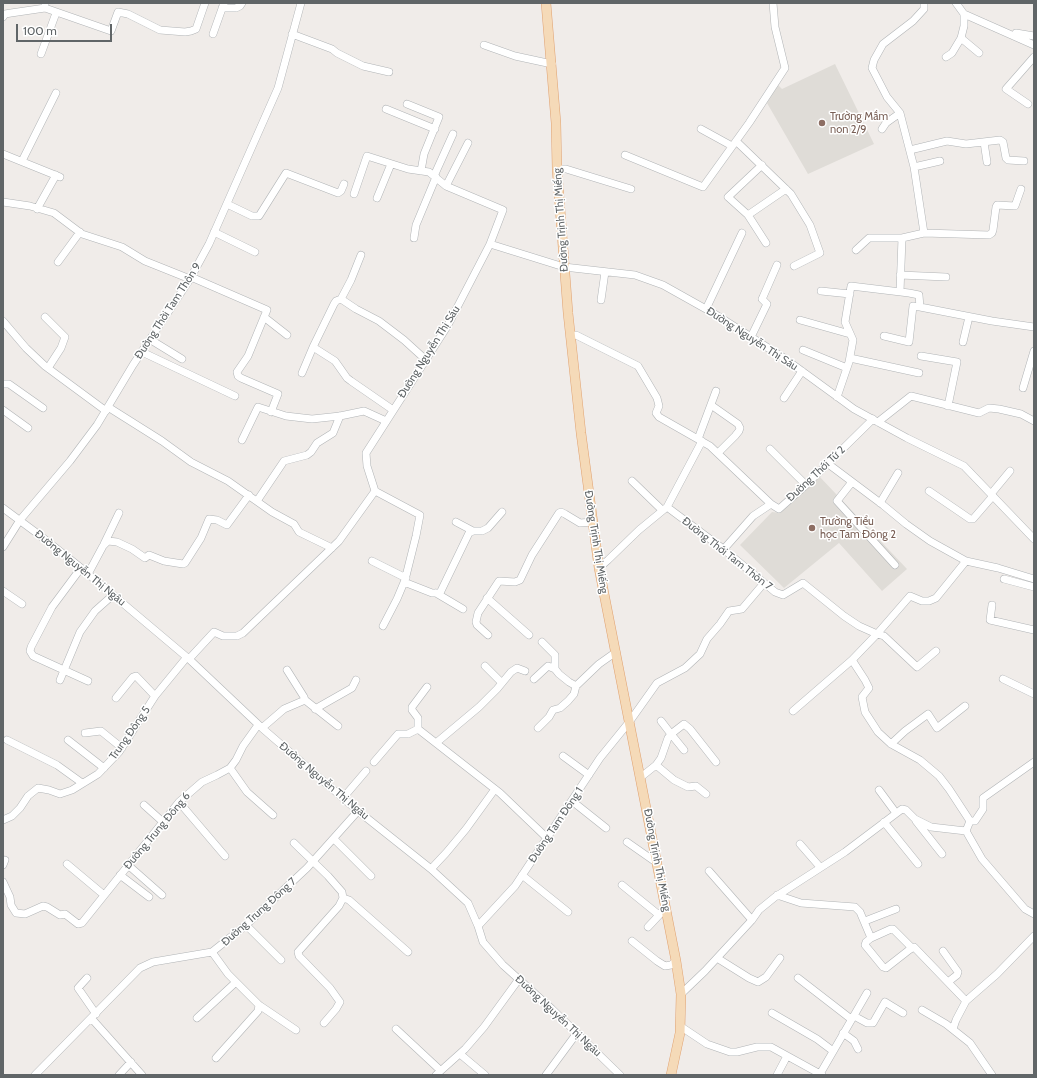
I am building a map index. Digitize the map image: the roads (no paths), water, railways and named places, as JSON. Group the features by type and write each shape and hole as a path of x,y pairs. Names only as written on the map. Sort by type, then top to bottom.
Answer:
{"main road":[{"name":"Đường Trịnh Thị Miếng","path":"546,3 552,64 557,169 570,336 599,568 641,777 681,994 680,1033 671,1075"}],"street":[{"path":"3,17 4,14 45,6 56,13 110,31 118,12 128,14 160,30 191,32 196,29 205,3"},
{"path":"213,34 223,5 236,8 242,3"},
{"name":"Đường Thời Tam Thôn 9","path":"3,547 20,520 70,461 107,409 142,352 191,278 227,204 278,88 301,3"},
{"path":"625,155 703,187 785,68 775,27 773,3"},
{"path":"924,3 924,10 913,22 883,44 874,60 872,68 887,97 900,113 914,167 924,233"},
{"path":"956,3 964,14 1034,45"},
{"path":"41,54 56,13"},
{"path":"946,57 952,53 961,38 964,26 964,14"},
{"path":"999,29 1034,36"},
{"path":"292,34 332,50 363,66 389,72"},
{"path":"961,38 979,53"},
{"path":"484,45 515,56 552,64"},
{"path":"1028,104 1006,89 1034,57"},
{"path":"22,161 56,93"},
{"path":"407,104 439,117 424,154 421,171"},
{"path":"386,109 435,129"},
{"path":"882,129 886,123 900,113"},
{"path":"701,129 734,143 762,165 791,194 810,225 820,253 794,266"},
{"path":"414,238 416,225 453,134"},
{"path":"910,150 947,141 966,144 1000,140 1002,141 1008,160 1024,161"},
{"path":"984,142 988,162"},
{"path":"446,186 468,143"},
{"path":"3,154 58,176 37,208"},
{"path":"354,194 368,156 391,164 429,172 446,186 503,210 490,244"},
{"path":"914,167 940,161"},
{"path":"377,198 391,164"},
{"path":"762,165 728,197 748,215 766,243"},
{"path":"557,169 566,169 631,189"},
{"path":"227,204 252,216 259,216 286,173 338,193 341,191 344,184"},
{"path":"748,215 786,189"},
{"path":"856,250 870,238 902,238 924,233 989,235 993,230 996,207 1000,205 1016,206 1021,190"},
{"path":"3,202 37,208 54,213 82,234 122,247 145,261 191,278 267,310 248,356 237,372 238,376 241,378 278,394 271,412"},
{"path":"58,262 80,232"},
{"path":"214,232 255,252"},
{"path":"706,309 742,233"},
{"path":"900,292 902,238"},
{"name":"Đường Nguyễn Thị Sáu","path":"375,491 367,466 366,453 448,325 490,244 564,267 635,275 660,284 706,309 751,337 802,371 854,409 907,438 964,466 1034,539"},
{"path":"302,373 334,304 336,301 341,299 351,280 361,255"},
{"path":"751,337 767,304 762,297 777,265"},
{"path":"601,300 605,272"},
{"path":"900,275 946,276"},
{"path":"837,396 850,358 853,340 845,322 851,286 918,295 920,306"},
{"path":"821,291 850,294"},
{"path":"341,299 378,321 404,340 426,360"},
{"path":"884,336 909,342 914,306 968,317 1034,327"},
{"path":"963,342 968,317"},
{"path":"45,318 65,337 61,348 48,368"},
{"path":"264,318 287,335"},
{"path":"3,320 26,348 48,368 107,409 162,441 191,462 228,481 272,512 294,524 299,532 332,548"},
{"path":"800,320 850,334"},
{"path":"570,336 576,335 638,366 657,398 659,406 656,413 659,417 700,440 718,453 771,504"},
{"path":"150,340 182,359"},
{"path":"313,347 335,361 347,378 393,410"},
{"path":"802,350 847,368"},
{"path":"1023,388 1034,351"},
{"path":"142,352 235,396"},
{"path":"921,356 957,362 948,406 980,413 991,408 1022,414 1034,421"},
{"path":"850,358 919,373"},
{"path":"784,398 802,371"},
{"path":"3,384 9,384 43,408"},
{"path":"599,568 664,508 700,440 716,391"},
{"name":"Đường Thới Tứ 2","path":"723,550 753,516 771,504 779,508 875,421 911,396 948,406"},
{"path":"711,405 738,424 740,428 735,436 718,453"},
{"path":"242,440 258,407 271,412 312,419 340,416 364,411 386,421"},
{"path":"3,410 28,428"},
{"path":"257,501 284,461 307,456 317,443 333,432 337,426 340,416"},
{"path":"770,449 806,485"},
{"path":"827,463 930,541 966,561 998,568 1034,579"},
{"path":"929,492 973,519 1010,471"},
{"path":"880,503 898,473"},
{"name":"Đường Thới Tam Thôn 7","path":"632,481 664,508 723,550 775,592 783,595 803,583 858,626 877,634"},
{"path":"852,482 837,501 895,565"},
{"path":"188,658 214,632 223,636 237,636 243,633 339,541 375,491 420,515 405,580 383,626"},
{"path":"88,574 108,541 117,542 132,549 145,558 149,555 164,562 183,564 201,538 208,519 217,520 227,525 249,495"},
{"name":"Đường Nguyễn Thị Ngâu","path":"3,508 81,568 188,658 260,726 358,811 431,869 468,903 483,942 503,966 577,1033 620,1075"},
{"path":"456,522 473,531 482,531 488,528 502,512"},
{"path":"488,635 476,625 478,613 499,581 515,582 520,580 532,555 559,513 561,512 580,523 593,522"},
{"path":"104,546 107,536 119,513"},
{"path":"436,593 440,593 469,533 473,531"},
{"path":"372,561 405,580 432,593 436,593 463,609"},
{"path":"793,711 852,660 910,596 922,601 929,601 936,598 966,561"},
{"path":"81,568 52,607 30,651 33,656 88,681"},
{"path":"1004,579 1034,586"},
{"name":"Đường Tam Đông 1","path":"478,926 515,886 600,758 630,721 657,683 685,668 700,654 707,638 720,624 729,610 742,609 764,583"},
{"path":"3,591 22,604"},
{"path":"60,680 80,632 95,611 113,595"},
{"path":"487,598 529,636"},
{"path":"992,605 990,620 1034,630"},
{"path":"877,634 884,636 917,667 936,651"},
{"path":"542,642 555,655 555,669"},
{"path":"538,728 549,718 554,710 560,708 568,701 574,694 576,686 599,664 616,652"},
{"name":"Trung Đông 5","path":"3,820 12,816 20,808 28,796 38,788 60,794 72,790 98,774 122,748 155,696 188,658"},
{"path":"852,660 869,688 862,697 865,712 878,732 891,744 920,760 939,776 970,820"},
{"path":"485,666 502,683"},
{"path":"534,679 545,668 550,666 576,686"},
{"path":"436,743 479,707 511,672 517,668 525,671"},
{"path":"287,670 305,700 338,726"},
{"path":"116,698 132,677 136,676 155,696"},
{"path":"1003,679 1034,694"},
{"path":"315,709 352,688 356,680"},
{"path":"418,729 418,718 412,710 412,707 428,686"},
{"path":"273,815 247,792 230,768 260,726 284,709 305,700"},
{"path":"891,744 905,731 928,714 937,728 965,706"},
{"path":"661,721 684,750"},
{"path":"641,777 656,765 668,738 682,724 686,725 716,762"},
{"path":"418,729 495,789 547,838"},
{"path":"374,762 398,734 408,734 418,729"},
{"path":"85,733 101,731 122,748"},
{"path":"7,740 56,765 82,783"},
{"path":"68,740 104,768"},
{"path":"564,756 589,775"},
{"path":"970,820 975,821 983,809 983,798 1034,762"},
{"path":"656,765 674,780 688,787 696,786 706,794"},
{"name":"Đường Trung Đông 6","path":"3,882 10,897 11,905 16,913 25,914 42,906 47,907 60,915 65,914 78,924 82,923 179,802 202,782 230,768"},
{"path":"343,798 366,771"},
{"path":"431,869 446,854 466,829 495,789"},
{"path":"878,790 896,813"},
{"path":"572,801 606,828"},
{"path":"179,802 225,856"},
{"path":"144,805 163,822"},
{"path":"681,994 717,958 752,920 759,910 777,895 845,852 902,809 906,810 915,819 942,854"},
{"name":"Đường Trung Đông 7","path":"35,1075 140,968 153,962 212,952 246,925 312,862 358,811"},
{"path":"915,819 931,828 966,832"},
{"path":"970,820 966,832 982,859 1025,909 1034,914"},
{"path":"884,822 918,864"},
{"path":"334,839 371,876"},
{"path":"627,842 657,864"},
{"path":"294,843 342,892 343,898 339,906 298,952 299,956 330,988 340,1002 324,1023"},
{"path":"800,844 820,867"},
{"path":"66,864 104,895"},
{"path":"128,865 162,895"},
{"path":"709,871 752,920"},
{"path":"120,875 148,898"},
{"path":"522,875 568,912"},
{"path":"622,885 659,915"},
{"path":"777,895 801,902 855,907 865,921 872,938"},
{"path":"343,898 349,900 408,952"},
{"path":"648,927 665,907"},
{"path":"865,921 896,909"},
{"path":"246,925 280,960"},
{"path":"912,948 885,968 865,945 866,942 872,938 891,928 893,929 912,948 914,947 966,1001"},
{"path":"953,1029 966,1001 997,974 1034,936"},
{"path":"632,941 665,966 671,965 676,961"},
{"path":"943,951 958,972 957,975 948,982"},
{"path":"212,952 228,974 259,1005 296,1030"},
{"path":"717,958 758,982 766,977 780,958"},
{"path":"87,978 78,988 94,1016 142,1075"},
{"path":"798,978 853,1017 867,1023 873,1023 885,1002 902,1013"},
{"path":"396,1029 438,1073 460,1054 484,1027 519,979"},
{"path":"197,1018 236,982"},
{"path":"680,1026 707,1044 730,1052 765,1046 771,1048 821,1074 867,993"},
{"path":"216,1058 258,1012 259,1005"},
{"path":"922,1010 953,1029 970,1044 992,1075"},
{"path":"772,1013 817,1039 833,1051"},
{"path":"546,1075 577,1033"},
{"path":"843,1033 854,1041 858,1049"},
{"path":"460,1054 484,1075"},
{"path":"777,1075 787,1056"},
{"path":"119,1075 131,1062"}],"place":[{"name":"Trường Mầm non 2/9","path":"822,123"},
{"name":"Trường Tiểu học Tam Đông 2","path":"812,528"}]}
